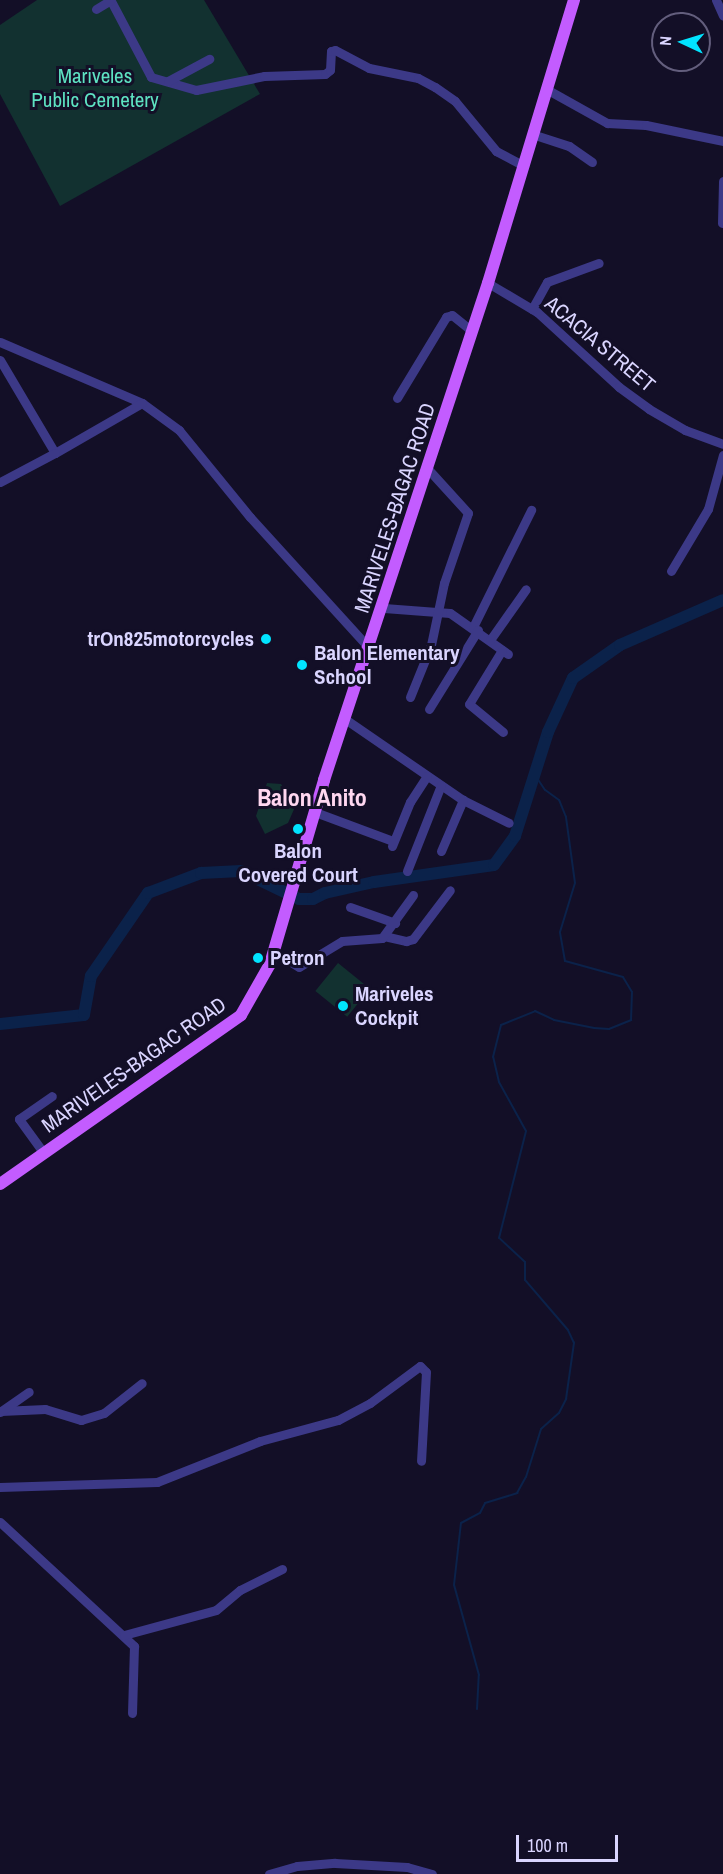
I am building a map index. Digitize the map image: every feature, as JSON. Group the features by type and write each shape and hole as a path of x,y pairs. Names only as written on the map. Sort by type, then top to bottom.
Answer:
{"main road":[{"name":"MARIVELES-BAGAC ROAD","path":"0,1184 43,1152 199,1047 241,1015 275,952 285,905 345,719 384,608 488,283 535,135 574,0"}],"street":[{"path":"96,9 111,0 150,77 196,90 264,76 325,74 330,70 331,51 335,50 369,68 418,78 455,101 496,151 524,166"},
{"path":"716,0 723,16"},
{"path":"168,81 209,59"},
{"path":"548,90 607,123 646,125 723,141"},
{"path":"535,135 569,146 592,162"},
{"path":"722,223 723,181"},
{"path":"532,309 547,282 599,263"},
{"name":"ACACIA STREET","path":"488,283 532,309 627,393 685,430 723,444"},
{"path":"396,398 446,317 452,315 472,331"},
{"path":"0,342 142,403 179,430 250,517 370,649"},
{"path":"0,360 55,453"},
{"path":"2,477 55,453 142,403"},
{"path":"671,571 688,548 713,495 723,455"},
{"path":"410,697 431,645 436,611 468,513 428,470"},
{"path":"713,495 723,498"},
{"path":"429,710 475,628 531,510"},
{"path":"490,640 526,589"},
{"path":"384,608 401,612 450,613 475,628 505,652 470,704 503,732"},
{"path":"345,719 387,744 427,776 464,800 509,823"},
{"path":"315,812 393,843 410,802 427,776"},
{"path":"407,871 441,785"},
{"path":"441,851 464,800"},
{"path":"275,952 299,967 342,941 362,942 384,936 406,941 413,939 450,890"},
{"path":"384,936 413,895"},
{"path":"350,908 395,923"},
{"path":"43,1152 19,1119 52,1096"},
{"path":"0,1487 157,1482 260,1441 338,1420 370,1403 420,1366 426,1372 421,1461"},
{"path":"0,1412 45,1409 81,1420 104,1413 142,1383"},
{"path":"0,1412 29,1392"},
{"path":"0,1522 124,1635 137,1654 132,1713"},
{"path":"124,1635 216,1610 240,1590 282,1569"},
{"path":"269,1874 297,1866 335,1863 407,1867 432,1874"}],"green space":[{"name":"Mariveles Public Cemetery","path":"37,0 204,0 260,94 60,206 0,94 0,25"},
{"path":"267,783 281,784 295,807 288,823 265,834 256,816"},
{"name":"Mariveles Cockpit","path":"338,963 370,989 347,1017 315,991"}],"waterway":[{"path":"0,1024 84,1015 91,976 148,893 201,873 241,871 299,899 313,899 325,893 374,882 494,865 515,836 548,732 573,678 620,645 723,600"},
{"path":"477,1709 479,1675 454,1585 461,1523 480,1513 485,1503 517,1493 526,1477 541,1429 559,1413 566,1399 574,1343 568,1330 525,1280 525,1262 499,1238 526,1131 499,1082 493,1057 501,1025 535,1011 554,1020 594,1028 609,1029 631,1020 632,992 623,977 565,961 560,932 575,883 566,817 559,800 545,790 533,772"}],"place":[{"name":"trOn825motorcycles","path":"266,639"},
{"name":"Balon Elementary School","path":"302,665"},
{"name":"Balon Covered Court","path":"298,829"},
{"name":"Petron","path":"258,958"},
{"name":"Mariveles Cockpit","path":"343,1006"}],"district":[{"name":"Balon Anito","path":"312,798"}]}
